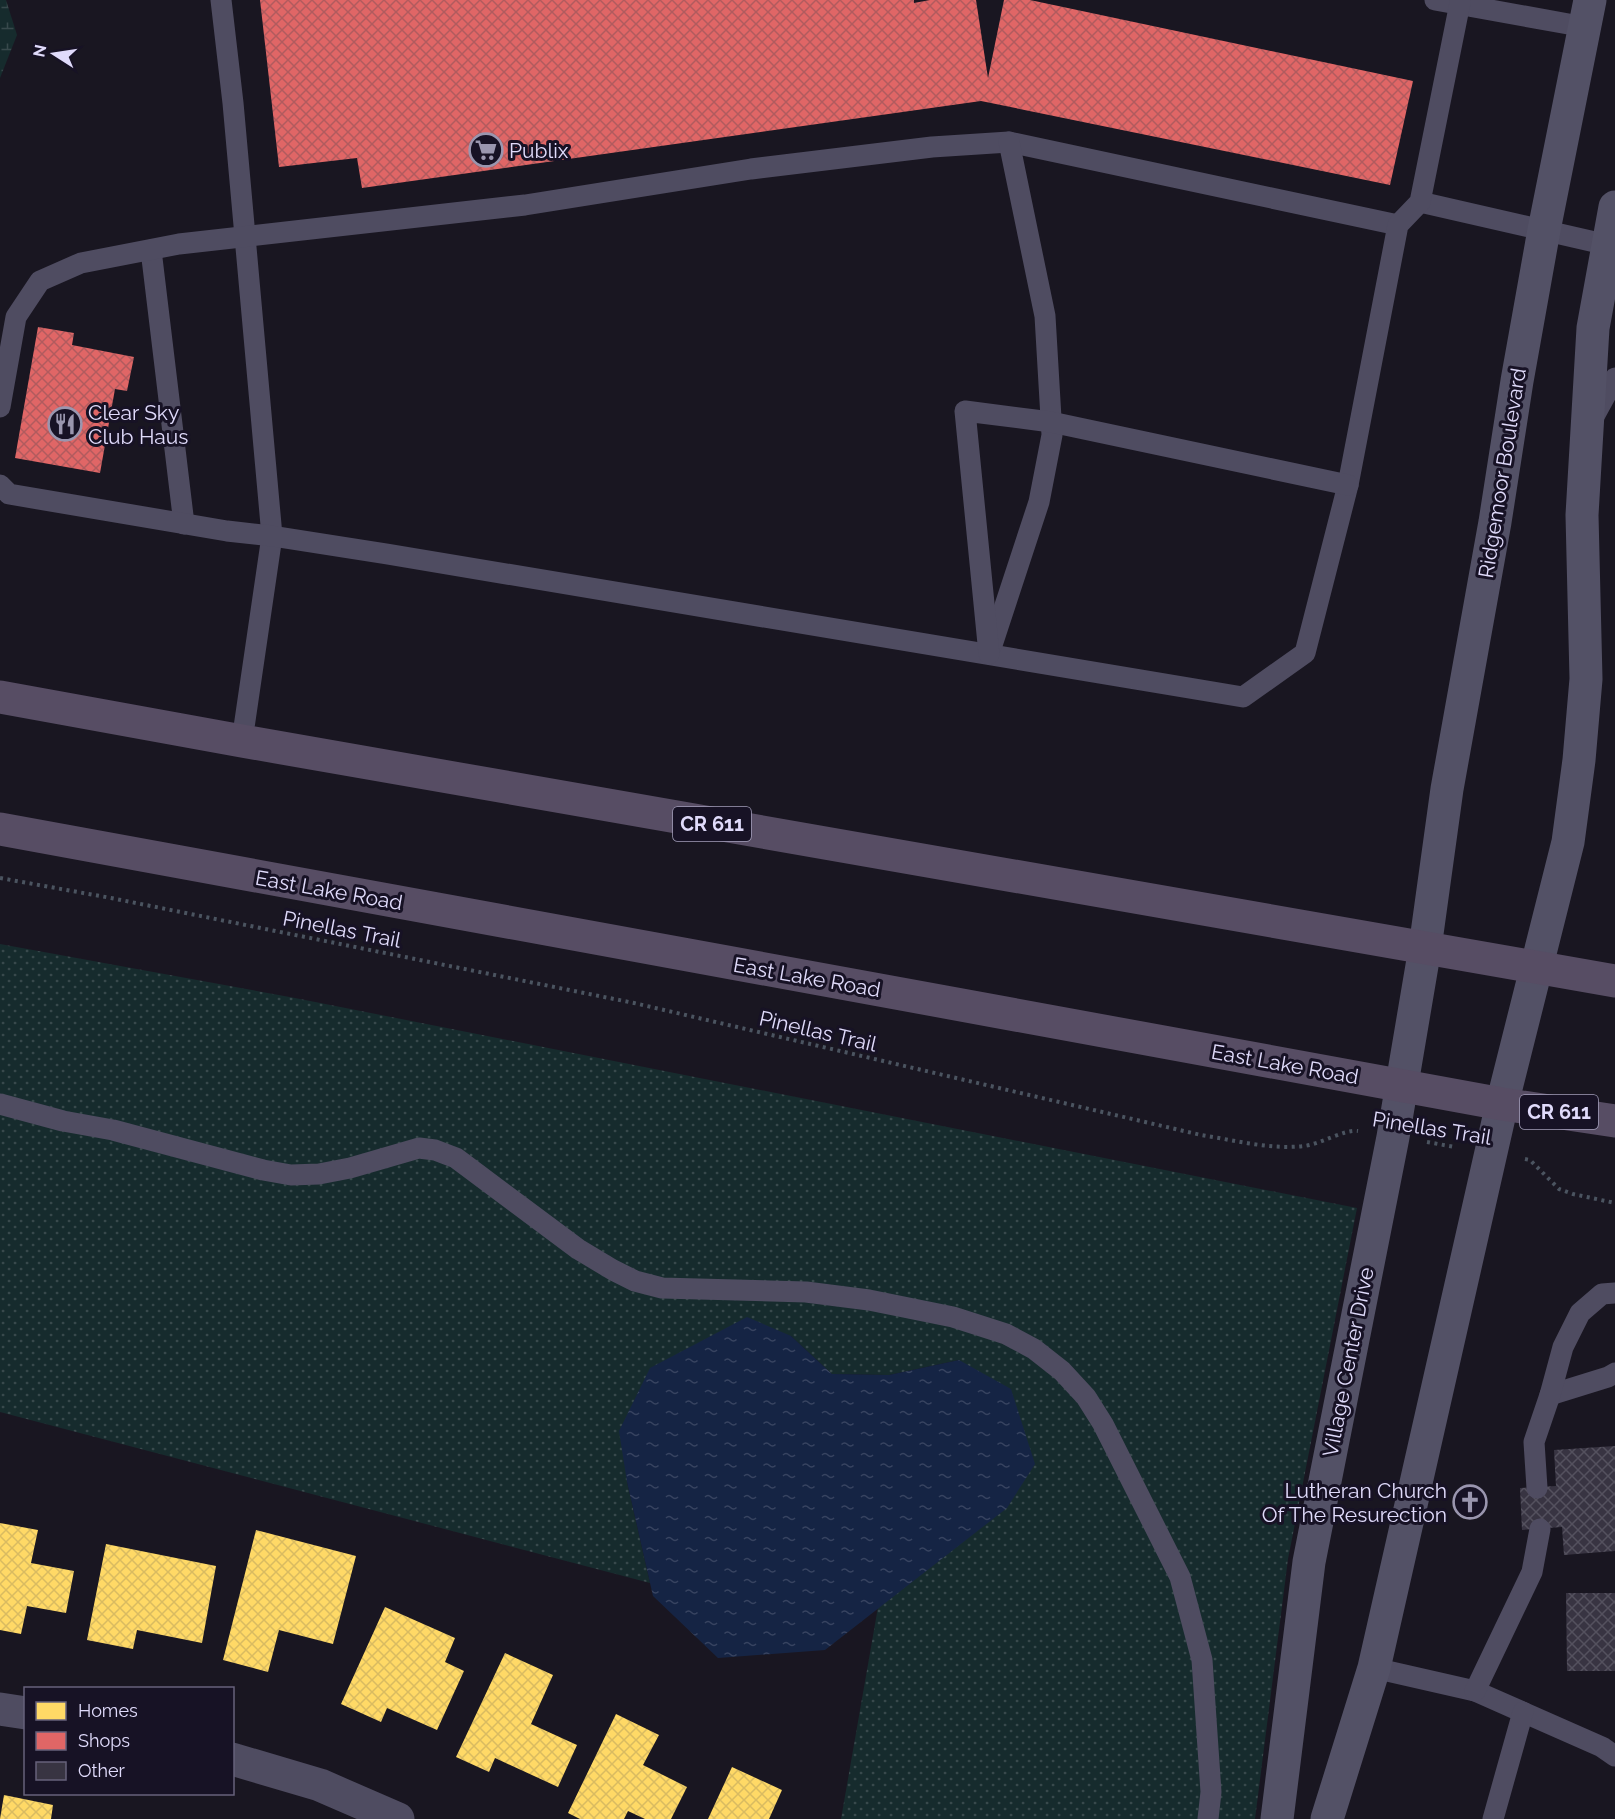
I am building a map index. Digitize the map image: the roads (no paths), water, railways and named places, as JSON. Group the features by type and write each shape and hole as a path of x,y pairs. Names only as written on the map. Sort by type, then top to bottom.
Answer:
{"main road":[{"name":"CR 611","path":"0,697 1615,981"},
{"name":"East Lake Road","path":"0,829 1502,1104 1615,1121"}],"street":[{"name":"Ridgemoor Boulevard","path":"1402,1085 1425,948 1447,789 1544,230 1588,14"},
{"path":"1327,1819 1374,1668 1502,1104 1568,842 1579,760 1586,679 1582,515 1585,434 1593,328 1615,207"},
{"name":"Village Center Drive","path":"1277,1819 1309,1562 1402,1085"},
{"path":"0,1709 24,1713"},
{"path":"234,1760 320,1785 398,1819"}],"lane":[{"path":"221,0 233,103 272,536 242,741"},
{"path":"1435,0 1588,14"},
{"path":"0,485 9,494 184,524 272,536 1243,696 1305,653 1348,485 1398,225 1420,202 1461,3"},
{"path":"989,654 1039,502 1052,435 1045,316 1009,142"},
{"path":"0,407 16,318 40,281 81,263 178,244 525,205 751,168 932,147 1009,142 1398,225"},
{"path":"1420,202 1608,245"},
{"path":"151,250 184,524"},
{"path":"1585,434 1615,378"},
{"path":"989,654 965,411 1051,422 1348,485"},
{"path":"0,1104 63,1122 112,1130 263,1170 291,1175 319,1174 350,1168 419,1148 435,1150 456,1158 578,1249 635,1281 662,1288 806,1292 869,1300 953,1317 1006,1334 1034,1349 1062,1371 1092,1406 1180,1577 1202,1660 1211,1792 1208,1819"},
{"path":"1537,1488 1534,1442 1563,1347 1580,1313 1602,1294 1615,1293"},
{"path":"1550,1395 1615,1373"},
{"path":"1474,1691 1532,1572 1540,1529"},
{"path":"1374,1668 1474,1691 1602,1747 1615,1756"},
{"path":"1493,1819 1523,1712"}],"water":[{"path":"747,1317 791,1336 832,1374 889,1375 959,1360 1011,1389 1035,1464 1007,1508 825,1650 718,1658 653,1596 627,1482 619,1431 650,1368"}],"place":[{"name":"Publix","path":"486,150"},
{"name":"Clear Sky Club Haus","path":"65,424"},
{"name":"Lutheran Church Of The Resurection","path":"1470,1502"}]}
